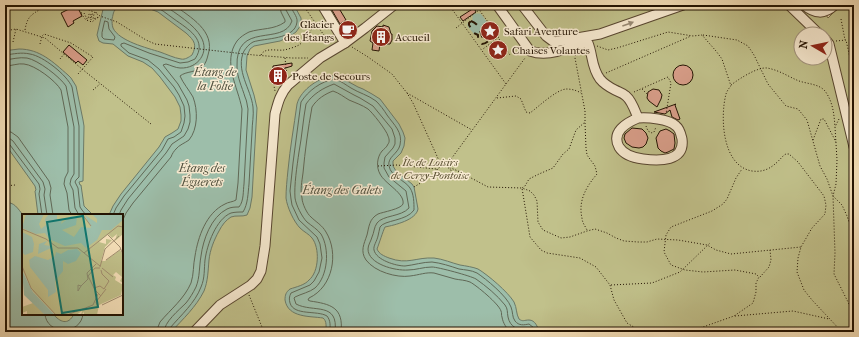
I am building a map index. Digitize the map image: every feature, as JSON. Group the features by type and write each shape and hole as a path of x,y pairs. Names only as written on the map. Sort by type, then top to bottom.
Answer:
{"street":[{"path":"322,5 345,43"},
{"path":"194,332 220,305 246,289 254,282 257,279 262,266 265,246 275,114 283,90 320,58 345,43 394,5"},
{"path":"498,5 530,51 550,53 585,44 598,77 609,87 627,96 638,118"},
{"path":"522,5 546,36 554,42 600,34 680,5"},
{"path":"789,5 811,26"},
{"path":"804,5 812,11 819,12 829,10 835,5"},
{"path":"816,5 823,5"},
{"path":"833,66 854,147"},
{"path":"638,118 671,122 678,126 682,139 681,149 677,155 669,159 638,158 629,155 621,149 618,143 618,134 622,127 628,122 638,118"}],"path":[{"path":"96,5 96,13"},
{"path":"303,5 334,49"},
{"path":"449,5 506,84"},
{"path":"478,5 510,55"},
{"path":"456,28 489,5"},
{"path":"24,32 28,18 34,13 50,6 68,9"},
{"path":"83,8 96,13 100,17 120,23 151,43 261,56 320,58"},
{"path":"81,13 84,13 87,19 89,14 91,14 91,20 92,14 94,14 93,19 100,17 92,22 86,20 81,13"},
{"path":"841,19 854,76"},
{"path":"261,56 262,53 267,50 285,50 298,45 307,37 315,22"},
{"path":"13,42 16,30"},
{"path":"5,31 16,30 42,36 151,124"},
{"path":"587,231 582,219 580,203 584,193 597,174 595,166 588,155 586,148 585,110 575,58 577,48 585,44 608,50 668,32 737,40 748,46 768,84 786,106 798,109 807,120 820,166 827,179 833,196 842,205 854,237"},
{"path":"42,36 44,34 71,43 94,57 78,74"},
{"path":"702,35 722,60 731,86"},
{"path":"40,44 42,36"},
{"path":"598,77 693,36"},
{"path":"482,50 499,38"},
{"path":"833,40 846,40"},
{"path":"345,43 392,74 413,103 442,166"},
{"path":"446,166 530,51"},
{"path":"60,59 64,54"},
{"path":"284,57 288,85"},
{"path":"842,332 804,290 797,272 798,258 801,247 812,228 825,214 826,205 824,196 798,162 789,154 786,154 776,164 767,169 757,171 743,168 734,161 728,149 723,115 726,93 739,79 760,69 766,68 777,71 800,81 817,86 824,90 831,100 834,114 837,160 836,184 833,196 835,253 834,274 854,314"},
{"path":"627,96 668,77 671,83 665,121"},
{"path":"93,90 100,83"},
{"path":"496,98 516,96 521,99 526,112 530,113 564,89 576,90 582,93"},
{"path":"642,89 646,94"},
{"path":"406,93 472,130"},
{"path":"835,127 840,118 847,117"},
{"path":"813,141 821,119 824,119 836,142"},
{"path":"522,188 529,180 553,168 563,154 569,149 576,130 585,122"},
{"path":"378,166 397,165 437,169 442,166 446,166 488,187 522,188 530,191 534,194 537,206 538,222 543,230 561,238 570,237 596,229 624,241 647,242 657,239 678,240 707,245 716,250 731,254 801,247"},
{"path":"437,169 440,176 450,175 452,170 446,166"},
{"path":"743,168 736,178 724,204 712,211 671,227 666,235 664,252 671,265 683,269 704,272 735,270 756,274 759,278"},
{"path":"414,187 438,173"},
{"path":"5,186 15,185"},
{"path":"522,188 530,237 541,250 547,253 580,258 596,267 610,285 614,300 627,323 642,332"},
{"path":"610,285 652,283 680,272 710,243"},
{"path":"734,316 753,303 756,292 756,283 769,267 771,260 770,250"},
{"path":"246,289 264,332"},
{"path":"683,332 703,327 734,316 793,311 830,319"}],"green space":[{"name":"Île de Loisirs de Cergy-Pontoise","path":"5,5 820,5 828,18 838,8 844,5 854,5 854,332 5,332"}],"water":[{"name":"Étang des Éguerets","path":"104,5 132,5 128,7 119,7 113,13 112,25 116,33 121,37 141,46 182,59 187,58 194,52 195,46 191,38 158,12 140,5 294,5 301,18 301,25 296,32 289,37 280,41 254,46 250,49 247,56 246,70 257,108 252,197 250,208 247,215 231,217 221,227 211,249 204,291 185,318 171,332 5,332 5,203 13,204 22,214 22,315 54,315 64,322 72,318 74,315 123,315 123,214 109,214 121,194 159,147 165,137 178,129 181,121 181,115 180,107 175,97 152,68 143,62 128,56 113,44 99,41 97,35"},
{"path":"19,49 33,51 40,54 57,65 71,78 76,86 84,126 83,181 79,182 81,185 84,206 92,214 38,214 35,186 5,144 5,51"},
{"name":"Étang des Galets","path":"335,75 380,99 399,124 405,138 401,153 393,161 393,166 396,171 414,187 418,209 409,219 385,227 377,249 379,252 382,255 396,260 407,261 434,258 478,269 507,293 515,304 519,319 523,321 531,320 535,322 539,332 326,332 326,322 323,318 300,315 290,310 285,300 287,292 290,289 303,285 309,280 315,271 317,260 315,242 295,222 289,210 286,198 289,162 297,104 303,93 317,81"}],"building":[{"path":"69,5 89,5 79,10 82,16 73,21 74,23 68,27 61,13 71,8"},
{"path":"329,5 337,5 346,20 340,24"},
{"path":"474,8 476,12 463,21 460,17"},
{"name":"Accueil","path":"383,25 389,27 392,34 392,40 390,44 380,44 379,51 372,50 373,43 370,41 372,31 377,26 383,27"},
{"path":"69,45 87,60 83,65 78,61 76,63 63,52"},
{"path":"292,63 292,66 273,72 273,66"},
{"path":"683,65 690,68 693,75 690,82 683,85 676,82 673,75 676,68"},
{"path":"653,89 659,90 662,95 657,107 647,98 648,92"},
{"path":"676,104 675,105 680,119 678,120 672,117 670,110 665,114 654,112"},
{"path":"632,128 642,129 646,133 648,138 643,147 632,147 626,143 624,138 625,134"},
{"path":"666,129 674,134 675,143 674,149 665,153 658,148 656,138 660,131"}],"waterway":[{"path":"476,17 479,17 484,24 482,27 478,24 475,26 476,31 471,25 476,21 476,17"}],"railway":[{"path":"471,21 478,26 483,39 485,40 487,38 483,31 485,29 492,35 491,38 482,44 478,38 478,35 474,33 469,25 471,21"}],"place":[{"name":"Glacier des Étangs","path":"348,30"},
{"name":"Safari Aventure","path":"490,31"},
{"name":"Accueil","path":"381,37"},
{"name":"Chaises Volantes","path":"498,50"},
{"name":"Poste de Secours","path":"278,76"}],"water label":[{"name":"Étang de la Folie","path":"215,79"}]}
